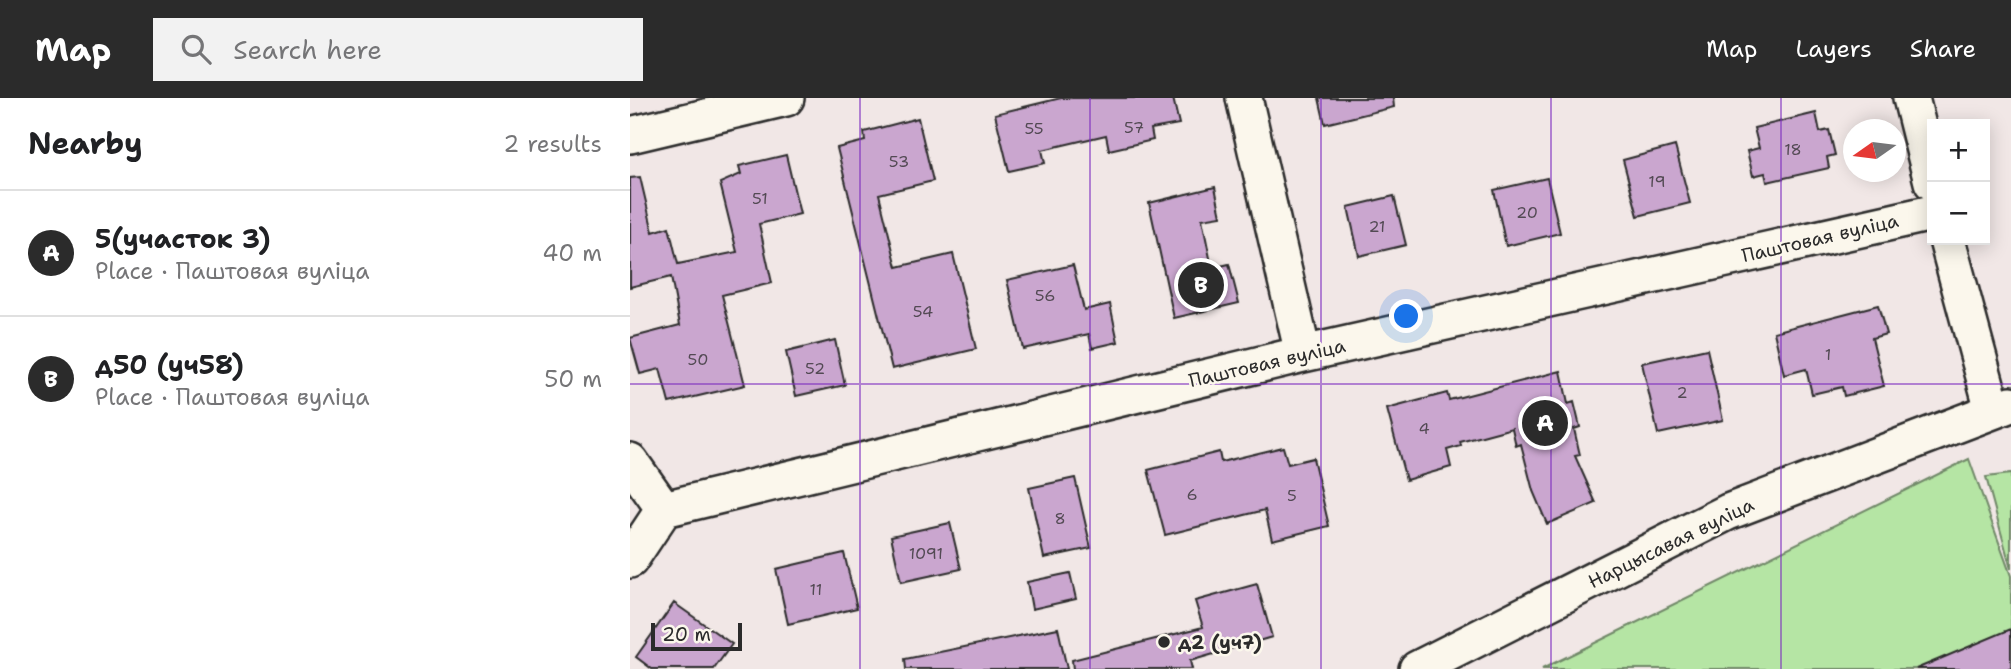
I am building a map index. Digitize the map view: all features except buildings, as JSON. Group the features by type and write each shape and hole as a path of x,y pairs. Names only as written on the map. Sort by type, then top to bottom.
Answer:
{"street":[{"path":"630,135 786,98"},
{"path":"1244,98 1303,354"},
{"path":"1911,98 1927,162"},
{"name":"Паштовая вуліца","path":"664,509 1303,354 1927,214"},
{"path":"1949,245 2002,407"},
{"name":"Нарцысавая вуліца","path":"1417,669 1728,512 2002,407"},
{"path":"630,461 664,509 630,560"}],"green space":[{"path":"1969,459 2011,576 2011,669 1542,669"},
{"path":"2011,474 2011,569 1986,477"}],"place":[{"name":"д50 (уч58)","path":"1201,285"},
{"name":"5(участок 3)","path":"1545,423"},
{"name":"д2 (уч7)","path":"1164,642"}]}
